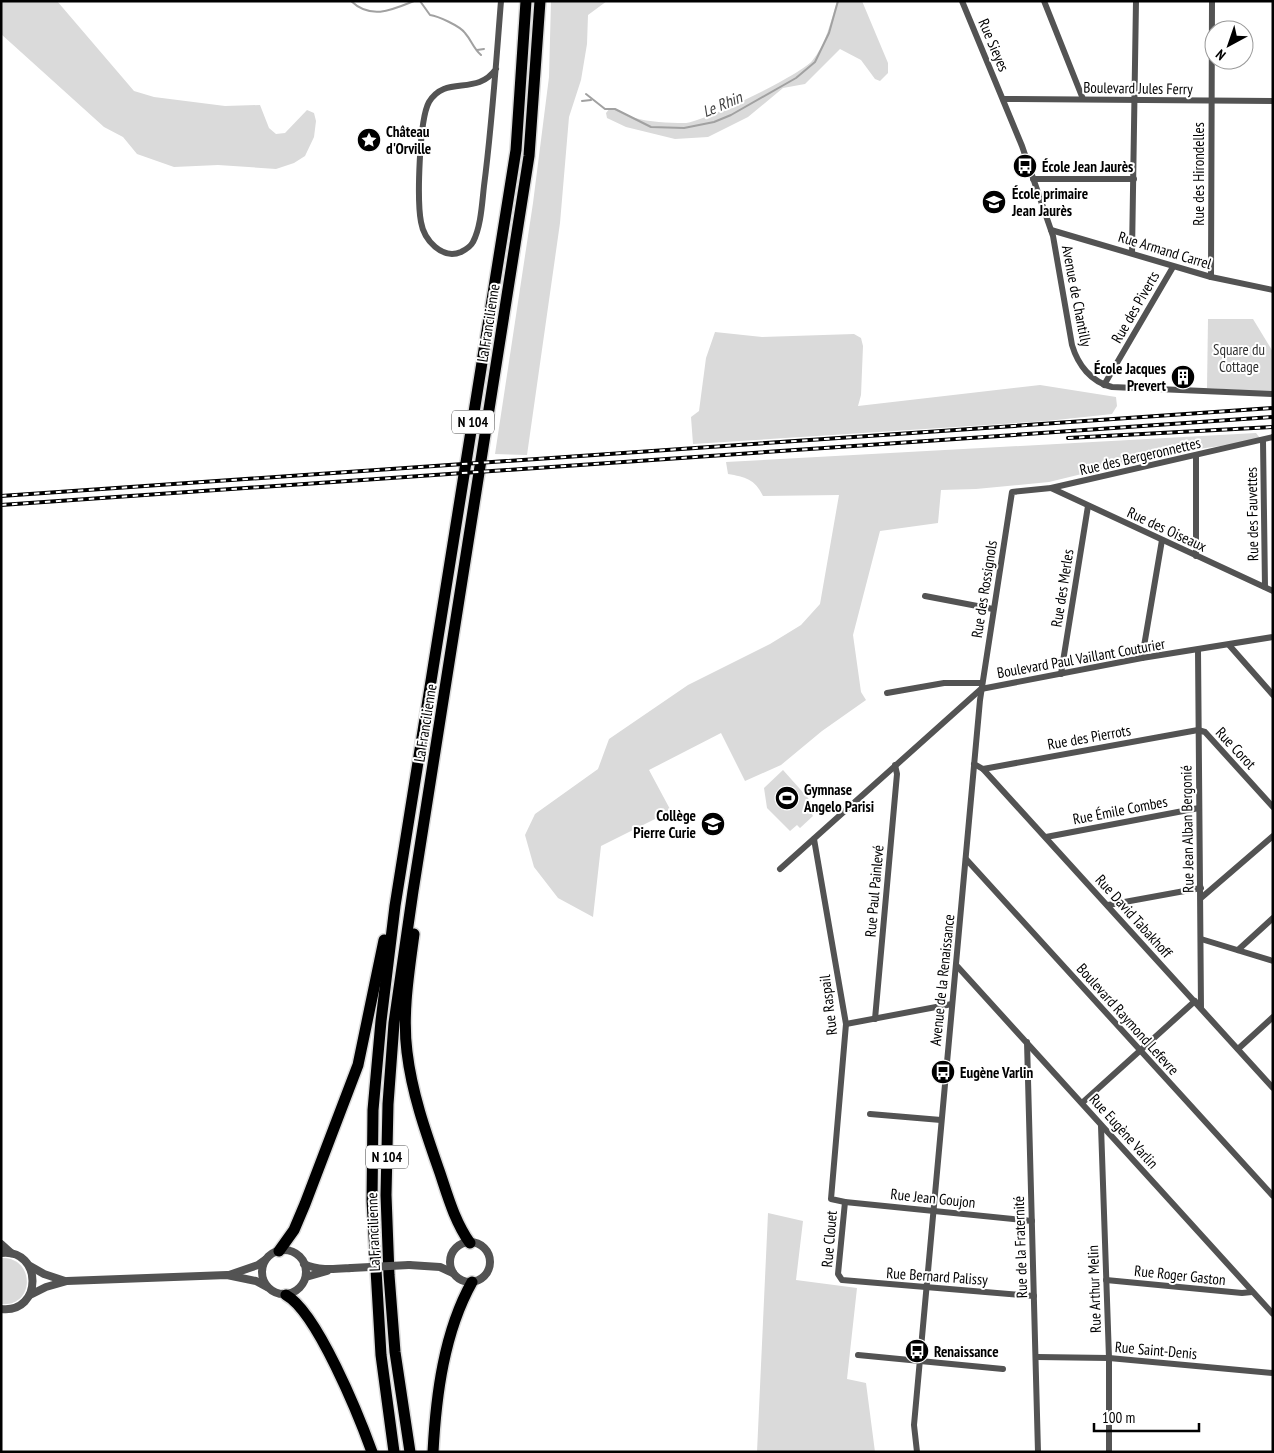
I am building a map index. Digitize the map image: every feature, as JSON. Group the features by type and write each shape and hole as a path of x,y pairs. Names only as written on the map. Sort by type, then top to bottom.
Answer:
{"highway":[{"name":"La Francilienne","path":"394,1452 381,1355 372,1192 373,1110 395,906 516,150 526,1"},
{"name":"La Francilienne","path":"410,1452 395,1352 389,1275 386,1195 388,1104 394,1023 529,156 540,1"},
{"path":"418,863 420,882 410,967 406,1049 413,1093 427,1136 461,1231 470,1243"},
{"path":"279,1251 294,1230 358,1065 390,910 395,906"},
{"path":"433,1452 434,1426 444,1366 460,1308 472,1282"},
{"path":"286,1295 297,1303 322,1342 359,1416 372,1452"}],"street":[{"path":"496,68 488,79 478,84 448,87 436,93 428,103 422,119 421,223 432,245 441,251 461,252 473,241 480,212 487,162 496,68 501,1"},
{"name":"Rue Sieyes","path":"962,1 1003,99"},
{"path":"1044,1 1083,99"},
{"path":"1132,253 1136,1"},
{"name":"Rue des Hirondelles","path":"1211,277 1210,101 1212,1"},
{"name":"Boulevard Jules Ferry","path":"1003,99 1273,101"},
{"name":"Avenue de Chantilly","path":"1003,99 1051,230 1076,357 1088,374 1104,385"},
{"path":"1032,179 1134,180"},
{"name":"Rue Armand Carrel","path":"1051,230 1211,277 1273,290"},
{"name":"Rue des Piverts","path":"1104,385 1173,266"},
{"path":"1104,385 1273,394"},
{"name":"Rue des Bergeronnettes","path":"1012,492 1052,488 1263,441 1273,437"},
{"name":"Rue des Fauvettes","path":"1263,441 1265,587"},
{"path":"1196,456 1196,556"},
{"name":"Rue des Oiseaux","path":"1052,488 1273,591"},
{"name":"Rue des Rossignols","path":"981,686 1012,492"},
{"name":"Rue des Merles","path":"1061,674 1088,506"},
{"path":"1142,658 1162,540"},
{"path":"925,596 994,609"},
{"name":"Boulevard Paul Vaillant Couturier","path":"780,869 981,686 1273,637"},
{"path":"1229,645 1273,695"},
{"name":"Rue Jean Alban Bergonié","path":"1198,650 1201,1008"},
{"path":"887,693 944,683 981,686"},
{"name":"Avenue de la Renaissance","path":"917,1452 914,1425 981,686"},
{"name":"Rue des Pierrots","path":"983,769 1198,730"},
{"name":"Rue Corot","path":"1198,730 1205,732 1273,807"},
{"name":"Rue David Tabakhoff","path":"974,764 983,769 1046,837 1273,1088"},
{"name":"Rue Paul Painlevé","path":"875,1019 897,774 895,765"},
{"name":"Rue Émile Combes","path":"1046,837 1199,808"},
{"path":"1201,898 1273,836"},
{"name":"Rue Raspail","path":"814,839 846,1024 831,1199"},
{"name":"Boulevard Raymond Lefevre","path":"966,859 1273,1196"},
{"path":"1108,905 1201,888"},
{"path":"1238,950 1273,918"},
{"path":"1201,939 1273,961"},
{"name":"Rue Eugène Varlin","path":"957,966 1273,1314"},
{"path":"1082,1103 1141,1052 1195,1001"},
{"path":"846,1024 952,1004"},
{"path":"1238,1049 1273,1017"},
{"name":"Rue de la Fraternité","path":"1027,1042 1037,1357 1038,1452"},
{"path":"870,1114 941,1120"},
{"name":"Rue Arthur Melin","path":"1101,1125 1109,1358 1109,1452"},
{"name":"Rue Jean Goujon","path":"831,1199 934,1210 941,1213 1032,1220"},
{"name":"Rue Clouet","path":"838,1278 845,1202"},
{"path":"227,1275 258,1266 279,1251 294,1253 304,1264 312,1267 330,1269 436,1263 450,1258 458,1246 470,1243 482,1247 486,1251 489,1264 484,1276 472,1282 459,1279 453,1272 440,1267 410,1265"},
{"path":"1,1244 23,1259 29,1266 44,1274 67,1281"},
{"path":"1,1253 12,1253"},
{"path":"267,1258 262,1273 267,1287"},
{"path":"450,1258 453,1272"},
{"path":"304,1264 306,1277"},
{"path":"29,1266 34,1281 30,1295"},
{"path":"1,1309 18,1307 30,1295 46,1287 67,1281 227,1275 256,1281 279,1294 286,1295 298,1289 306,1277 326,1271 351,1268"},
{"name":"Rue Bernard Palissy","path":"838,1278 857,1282 1034,1296"},
{"name":"Rue Roger Gaston","path":"1106,1280 1242,1293 1252,1292"},
{"path":"858,1355 1003,1369"},
{"name":"Rue Saint-Denis","path":"1037,1357 1109,1358 1273,1372"},
{"path":"1030,1452 1038,1452"}],"green space":[{"path":"1,1 57,1 134,91 154,97 225,106 260,105 269,128 276,134 285,133 307,110 314,113 316,121 314,137 305,156 294,163 276,169 218,165 174,167 137,154 123,137 104,127 1,34"},
{"path":"551,1 607,1 588,15 587,44 581,80 569,117 560,223 527,455 495,454 533,203 549,77"},
{"path":"837,1 862,1 888,63 888,73 880,81 875,79 861,60 840,49 805,84 783,88 748,117 708,137 675,139 626,127 607,118 606,113 610,108 640,119 684,123 710,115 771,87 804,68 817,55"},
{"name":"Square du Cottage","path":"1208,319 1253,319 1273,352 1272,392 1207,388"},
{"path":"715,332 762,337 854,334 861,338 863,346 861,395 858,406 1040,385 1116,397 1117,406 1112,414 1047,421 693,444 691,417 699,411 706,358"},
{"path":"1256,433 1260,438 1258,441 1168,453 1049,482 976,489 941,490 938,523 880,531 853,635 861,692 866,700 822,731 781,765 745,781 721,733 649,770 671,811 601,846 593,917 558,898 534,867 525,835 535,814 598,769 609,739 688,685 770,644 801,625 820,604 839,495 763,496 753,482 740,476 728,474 726,462"},
{"name":"Gymnase Angelo Parisi","path":"783,770 816,807 811,812 813,816 800,828 797,825 790,831 767,808 764,788"},
{"path":"768,1213 803,1221 796,1280 857,1288 847,1379 866,1383 875,1452 757,1452"},
{"path":"1,1258 12,1260 20,1265 25,1272 27,1281 25,1290 21,1298 12,1303 1,1304"}],"waterway":[{"path":"351,1 359,7 374,12 390,10 414,1"},
{"name":"Le Rhin","path":"420,1 430,15 459,27 481,55"},
{"name":"Le Rhin","path":"586,94 605,109 615,109 651,127 684,128 714,122 731,115 796,78 815,62 829,33 838,1"},
{"name":"Le Rhin","path":"477,50 484,49"},
{"name":"Le Rhin","path":"582,101 591,100"}],"railway":[{"path":"1,496 1273,408"},
{"path":"1,505 1273,417"},
{"path":"1068,438 1273,427"}],"place":[{"name":"Château d'Orville","path":"369,140"},
{"name":"École Jean Jaurès","path":"1025,166"},
{"name":"École primaire Jean Jaurès","path":"994,202"},
{"name":"École Jacques Prevert","path":"1183,377"},
{"name":"Gymnase Angelo Parisi","path":"787,798"},
{"name":"Collège Pierre Curie","path":"713,824"},
{"name":"Eugène Varlin","path":"943,1072"},
{"name":"Renaissance","path":"917,1351"}]}
